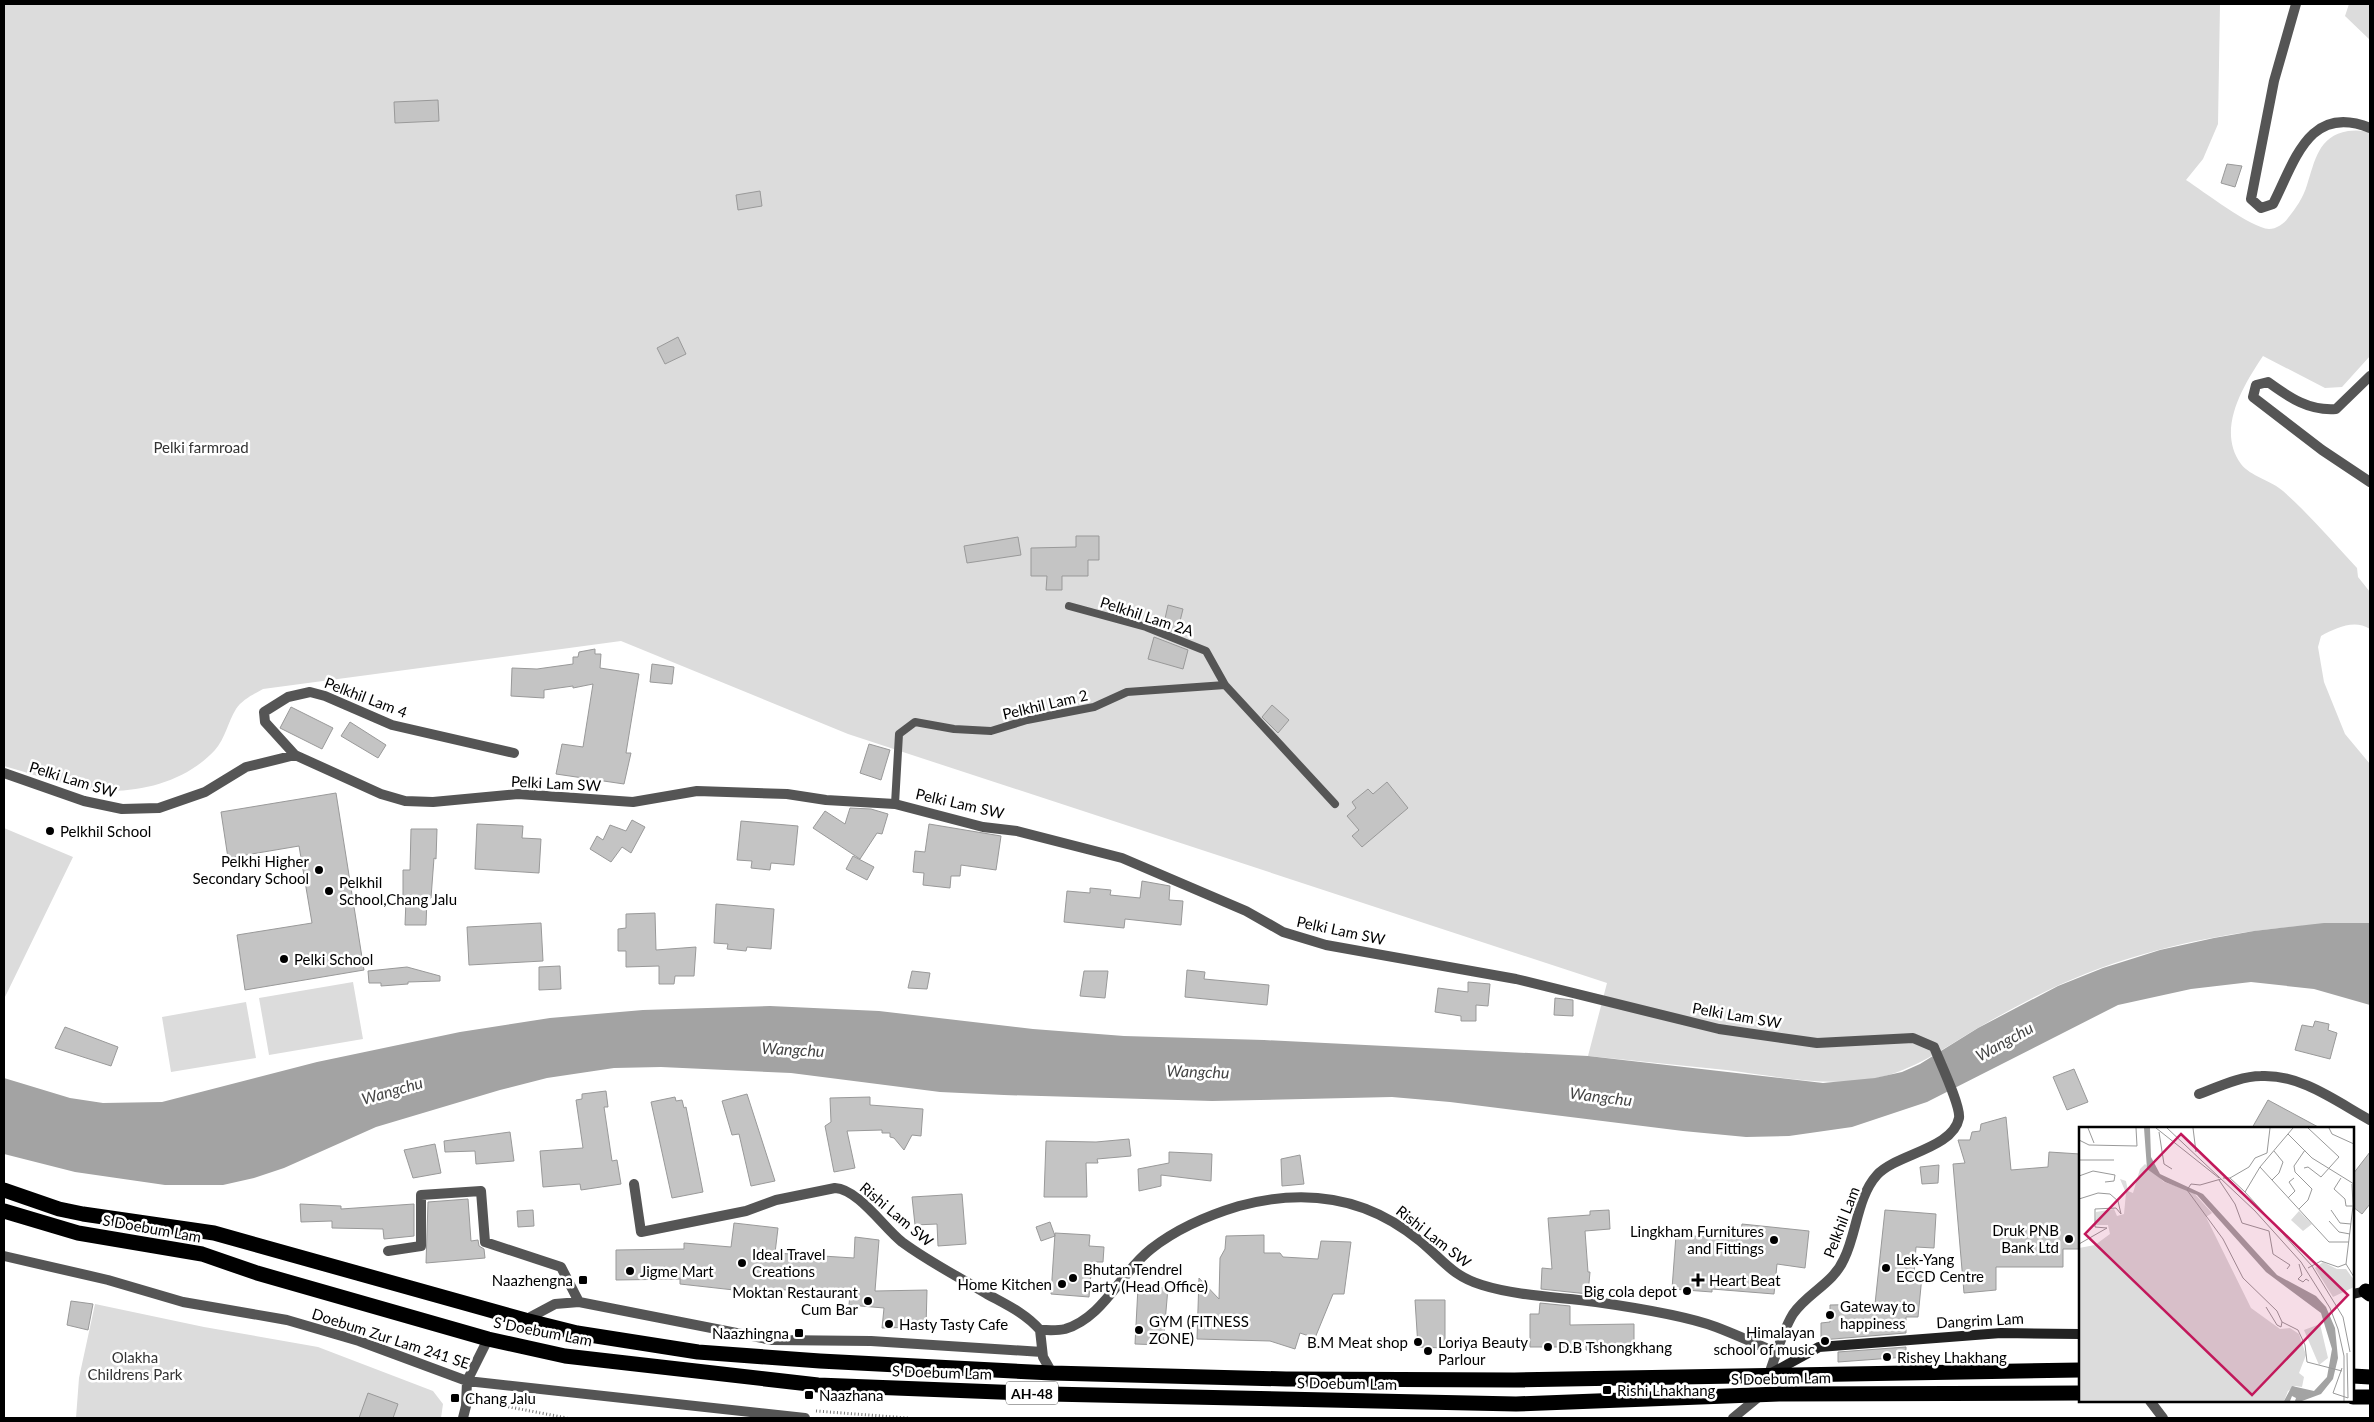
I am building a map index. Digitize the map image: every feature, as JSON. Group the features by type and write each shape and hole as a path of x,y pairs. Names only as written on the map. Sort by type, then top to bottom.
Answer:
{"highway":[{"name":"S Doebum Lam","path":"4,1190 50,1206 83,1214 214,1233 577,1333 698,1352 820,1361 1052,1373 1286,1379 1476,1380 2079,1370"},
{"name":"S Doebum Lam","path":"4,1211 78,1233 202,1254 257,1273 488,1339 565,1356 818,1385 1049,1394 1516,1404 1762,1395 2079,1393"},
{"path":"2354,1376 2370,1377"},
{"path":"2354,1397 2370,1397"}],"street":[{"path":"2296,4 2274,81 2251,199 2260,208 2273,204 2308,137 2328,122 2355,122 2370,128"},
{"path":"2370,376 2336,409 2320,410 2306,406 2268,382 2256,385 2253,397 2322,450 2370,482"},
{"name":"Pelkhil Lam 4","path":"295,755 265,722 264,712 288,697 310,692 325,696 392,725 514,752"},
{"name":"Pelki Lam SW","path":"4,773 84,801 122,809 159,808 205,792 246,767 295,755 381,794 405,801 433,802 518,794 633,802 697,791 787,794 826,800 895,804 983,827 1017,831 1122,858 1246,911 1283,932 1326,945 1516,979 1720,1029 1817,1043 1913,1038 1934,1047 1957,1104"},
{"path":"2199,1094 2260,1076 2280,1076 2297,1080 2370,1120"},
{"name":"Pelkhil Lam","path":"1769,1374 1793,1314 1804,1301 1834,1277 1840,1267 1857,1224 1862,1201 1876,1176 1890,1164 1935,1145 1951,1132 1960,1117 1957,1104"},
{"name":"Rishi Lam SW","path":"634,1184 641,1232 746,1211 776,1200 843,1188 861,1202 901,1241 932,1263 1023,1312 1040,1330 1063,1330 1096,1312 1120,1280 1150,1249 1188,1226 1239,1206 1292,1197 1341,1200 1388,1218 1429,1248 1444,1266 1462,1279 1485,1286 1598,1302 1706,1324 1777,1353"},
{"path":"388,1251 421,1246 421,1195 481,1191 485,1242 561,1268 579,1302"},
{"name":"Doebum Zur Lam 241 SE","path":"4,1256 108,1280 183,1302 287,1320 359,1340 467,1380 805,1418"},
{"path":"525,1320 555,1304 579,1302 772,1340 871,1341 1042,1352"},
{"path":"1040,1330 1045,1363 1052,1373"},
{"name":"Dangrim Lam","path":"1769,1374 1818,1346 2001,1333 2079,1334"},
{"path":"463,1418 466,1406 467,1380 488,1339"},
{"path":"1733,1418 1762,1395"},
{"path":"2151,1402 2163,1418"}],"lane":[{"name":"Pelkhil Lam 2A","path":"1070,606 1146,627 1206,651 1225,685"},
{"name":"Pelkhil Lam 2","path":"895,804 899,734 915,722 954,729 991,731 1028,720 1094,708 1127,692 1225,685"},
{"path":"1225,685 1335,804"}],"green space":[{"name":"Pelki farmroad","path":"4,4 2220,4 2218,124 2203,159 2186,180 2251,222 2261,227 2274,228 2280,226 2286,220 2299,203 2319,151 2330,138 2348,131 2359,130 2370,133 2370,356 2342,387 2325,388 2263,356 2235,408 2231,437 2234,451 2241,464 2250,472 2278,487 2302,509 2357,568 2358,577 2370,592 2370,629 2358,625 2339,628 2321,636 2318,647 2324,682 2345,734 2370,764 2370,923 2330,924 2251,931 2172,946 2096,970 2048,990 1976,1029 1928,1058 1903,1070 1877,1078 1858,1081 1820,1081 1588,1056 1607,983 848,734 621,641 263,689 241,703 233,714 218,746 202,762 171,780 153,786 117,791 81,788 4,766"},
{"path":"2349,4 2370,4 2370,40 2345,16"},
{"path":"4,828 73,857 4,999"},
{"path":"353,982 363,1039 269,1055 259,998"},
{"path":"246,1002 256,1058 171,1072 162,1017"},
{"name":"Olakha Childrens Park","path":"95,1304 204,1327 318,1347 433,1391 443,1404 441,1418 76,1418 79,1378"}],"water":[{"name":"Wangchu","path":"2324,923 2370,923 2370,1005 2314,989 2251,982 2191,989 2118,1005 1927,1102 1852,1127 1789,1136 1746,1137 1683,1131 1450,1102 1392,1097 1212,1101 1004,1095 940,1092 791,1073 661,1067 614,1068 547,1078 500,1090 376,1127 284,1168 254,1178 223,1185 165,1185 75,1172 4,1154 4,1078 70,1098 103,1103 162,1102 317,1062 460,1032 550,1018 643,1010 770,1006 879,1011 1033,1029 1124,1036 1264,1040 1588,1056 1823,1083 1875,1078 1902,1072 1920,1064 1978,1028 2058,986 2103,968 2160,950 2214,938 2254,931"}],"building":[{"path":"438,100 439,121 395,123 394,102"},
{"path":"2227,164 2242,166 2235,187 2221,183"},
{"path":"760,191 762,206 738,210 736,195"},
{"path":"678,337 686,354 665,364 657,348"},
{"path":"1076,536 1099,536 1099,560 1088,560 1088,576 1062,576 1062,590 1046,590 1047,576 1031,576 1031,548 1076,547"},
{"path":"1018,537 1021,555 967,563 964,546"},
{"path":"1168,605 1183,609 1177,633 1163,628"},
{"path":"1154,637 1188,650 1183,669 1148,659"},
{"path":"595,649 595,654 601,654 600,668 639,674 626,753 631,753 624,784 556,774 562,744 583,747 593,684 573,688 573,686 544,690 544,698 511,696 512,668 537,669 573,664 573,657 578,657 579,652"},
{"path":"652,664 674,667 672,684 650,682"},
{"path":"1272,705 1289,720 1278,733 1262,717"},
{"path":"291,707 333,728 322,749 280,728"},
{"path":"350,722 386,745 378,758 341,736"},
{"path":"869,744 890,750 881,780 860,773"},
{"path":"1387,782 1408,808 1362,847 1352,836 1359,830 1347,816 1356,808 1352,802 1368,789 1373,794"},
{"name":"Pelkhil School,Chang Jalu","path":"336,793 364,970 245,990 237,935 312,923 299,846 228,858 221,812"},
{"path":"850,808 871,809 888,814 882,834 877,833 860,859 813,828 825,811 845,824"},
{"path":"632,820 645,827 631,853 622,847 611,862 590,849 597,836 603,840 610,825 626,831"},
{"path":"741,821 798,826 794,865 771,863 770,870 751,868 752,861 737,860"},
{"path":"477,824 523,826 522,838 541,839 539,873 475,869"},
{"path":"929,824 1001,836 996,870 961,865 960,876 951,876 950,888 923,885 924,873 913,872 915,851 925,852"},
{"path":"411,829 437,829 436,859 434,858 431,898 427,898 426,925 405,925 406,900 403,900 403,870 410,870"},
{"path":"853,856 874,867 867,880 846,869"},
{"path":"1142,881 1170,886 1169,900 1183,901 1181,925 1125,919 1124,928 1064,922 1067,891 1090,893 1090,888 1111,890 1110,895 1140,898"},
{"path":"716,904 774,909 771,949 747,947 746,951 727,949 728,944 714,943"},
{"path":"655,913 656,950 696,947 694,976 675,976 674,984 659,984 659,966 626,967 626,951 618,951 618,929 626,928 626,914"},
{"path":"541,923 543,961 469,965 467,927"},
{"path":"560,966 561,989 539,990 539,967"},
{"path":"407,967 440,976 440,981 408,982 408,984 381,986 381,983 369,983 368,971"},
{"path":"1187,970 1205,972 1204,979 1269,985 1267,1005 1185,997"},
{"path":"912,971 930,973 927,989 908,988"},
{"path":"1084,971 1108,971 1105,998 1080,996"},
{"path":"1468,982 1490,984 1488,1006 1476,1005 1476,1021 1461,1021 1461,1016 1435,1012 1438,988 1468,992"},
{"path":"1555,998 1573,1000 1573,1016 1554,1015"},
{"path":"2315,1021 2329,1024 2328,1030 2337,1033 2330,1059 2295,1050 2302,1025 2313,1027"},
{"path":"65,1027 118,1047 111,1066 55,1048"},
{"path":"2074,1069 2088,1102 2067,1110 2053,1077"},
{"path":"606,1091 608,1107 604,1107 612,1161 617,1160 621,1184 581,1190 580,1184 543,1187 540,1151 583,1148 576,1100 582,1099 582,1094"},
{"path":"747,1094 775,1181 751,1186 739,1134 732,1135 722,1101"},
{"path":"675,1097 676,1101 682,1100 684,1108 686,1107 703,1192 672,1198 651,1102"},
{"path":"870,1097 870,1105 923,1109 921,1136 912,1135 904,1150 894,1138 890,1137 890,1133 882,1133 882,1130 847,1131 855,1168 834,1172 825,1126 831,1122 830,1098"},
{"path":"2268,1100 2318,1127 2253,1127"},
{"path":"2006,1117 2011,1170 2048,1167 2049,1152 2079,1154 2079,1249 2063,1249 2063,1267 1996,1267 1996,1290 1964,1293 1953,1164 1965,1163 1958,1140 1970,1140 1972,1132 1980,1131 1981,1124"},
{"path":"510,1132 514,1161 476,1164 475,1151 445,1152 444,1141"},
{"path":"1129,1139 1131,1156 1097,1159 1098,1163 1086,1163 1087,1197 1044,1197 1046,1141 1096,1142"},
{"path":"435,1144 441,1173 413,1178 404,1150"},
{"path":"1169,1152 1212,1154 1211,1181 1161,1175 1161,1186 1139,1191 1138,1169 1169,1163"},
{"path":"2370,1152 2370,1204 2362,1214 2354,1208 2354,1173"},
{"path":"1300,1155 1304,1184 1282,1186 1281,1159"},
{"path":"1939,1165 1938,1183 1922,1184 1920,1167"},
{"path":"962,1194 966,1244 938,1246 937,1224 915,1225 912,1197"},
{"path":"468,1199 471,1241 478,1240 479,1246 484,1249 485,1258 426,1263 428,1202"},
{"path":"300,1204 341,1206 341,1209 414,1204 414,1236 384,1239 383,1229 332,1228 332,1221 301,1222"},
{"path":"533,1210 534,1226 518,1227 517,1211"},
{"path":"1609,1210 1610,1229 1585,1231 1588,1272 1590,1272 1588,1294 1541,1289 1542,1268 1552,1269 1548,1218 1590,1215 1590,1211"},
{"path":"1885,1210 1936,1214 1934,1248 1916,1247 1914,1275 1922,1276 1918,1317 1906,1317 1906,1333 1821,1340 1821,1323 1830,1322 1830,1305 1875,1304"},
{"path":"1050,1222 1055,1236 1041,1241 1036,1227"},
{"path":"734,1223 778,1228 775,1253 854,1258 855,1237 879,1240 875,1291 927,1290 926,1327 882,1328 884,1308 849,1305 850,1294 771,1289 770,1294 680,1284 680,1279 616,1280 616,1250 684,1249 684,1243 731,1247"},
{"path":"1742,1224 1809,1231 1805,1268 1777,1264 1774,1294 1712,1289 1712,1292 1672,1289 1676,1235 1740,1239"},
{"path":"1055,1233 1090,1235 1089,1246 1104,1247 1103,1262 1092,1262 1089,1297 1051,1294"},
{"path":"1264,1235 1264,1253 1280,1253 1283,1257 1318,1259 1321,1241 1351,1242 1344,1294 1333,1294 1315,1338 1300,1333 1295,1349 1270,1341 1197,1339 1199,1278 1219,1299 1220,1258 1225,1249 1226,1236"},
{"path":"1138,1287 1168,1288 1163,1345 1135,1344"},
{"path":"1415,1300 1445,1300 1445,1348 1418,1347"},
{"path":"71,1301 93,1304 88,1330 67,1325"},
{"path":"1540,1303 1570,1306 1570,1325 1634,1324 1634,1349 1586,1350 1586,1344 1565,1347 1530,1347 1530,1314 1539,1314"},
{"path":"1906,1347 1906,1357 1838,1362 1838,1352"},
{"path":"368,1393 398,1404 393,1418 359,1418"}],"place":[{"name":"Pelkhil School","path":"50,831"},
{"name":"Pelkhi Higher Secondary School","path":"319,870"},
{"name":"Pelkhil School,Chang Jalu","path":"329,891"},
{"name":"Pelki School","path":"284,959"},
{"name":"Druk PNB Bank Ltd","path":"2069,1239"},
{"name":"Lingkham Furnitures and Fittings","path":"1774,1240"},
{"name":"Ideal Travel Creations","path":"742,1263"},
{"name":"Lek-Yang ECCD Centre","path":"1886,1268"},
{"name":"Jigme Mart","path":"630,1271"},
{"name":"Bhutan Tendrel Party (Head Office)","path":"1073,1278"},
{"name":"Naazhengna","path":"583,1280"},
{"name":"Heart Beat","path":"1698,1280"},
{"name":"Home Kitchen","path":"1062,1284"},
{"name":"Big cola depot","path":"1687,1291"},
{"name":"Moktan Restaurant Cum Bar","path":"868,1301"},
{"name":"Gateway to happiness","path":"1830,1315"},
{"name":"Hasty Tasty Cafe","path":"889,1324"},
{"name":"GYM (FITNESS ZONE)","path":"1139,1330"},
{"name":"Naazhingna","path":"799,1333"},
{"name":"Himalayan school of music","path":"1825,1341"},
{"name":"B.M Meat shop","path":"1418,1342"},
{"name":"D.B Tshongkhang","path":"1548,1347"},
{"name":"Loriya Beauty Parlour","path":"1428,1351"},
{"name":"Rishey Lhakhang","path":"1887,1357"},
{"name":"Rishi Lhakhang","path":"1607,1390"},
{"name":"Naazhana","path":"809,1395"},
{"name":"Chang Jalu","path":"455,1398"}]}
